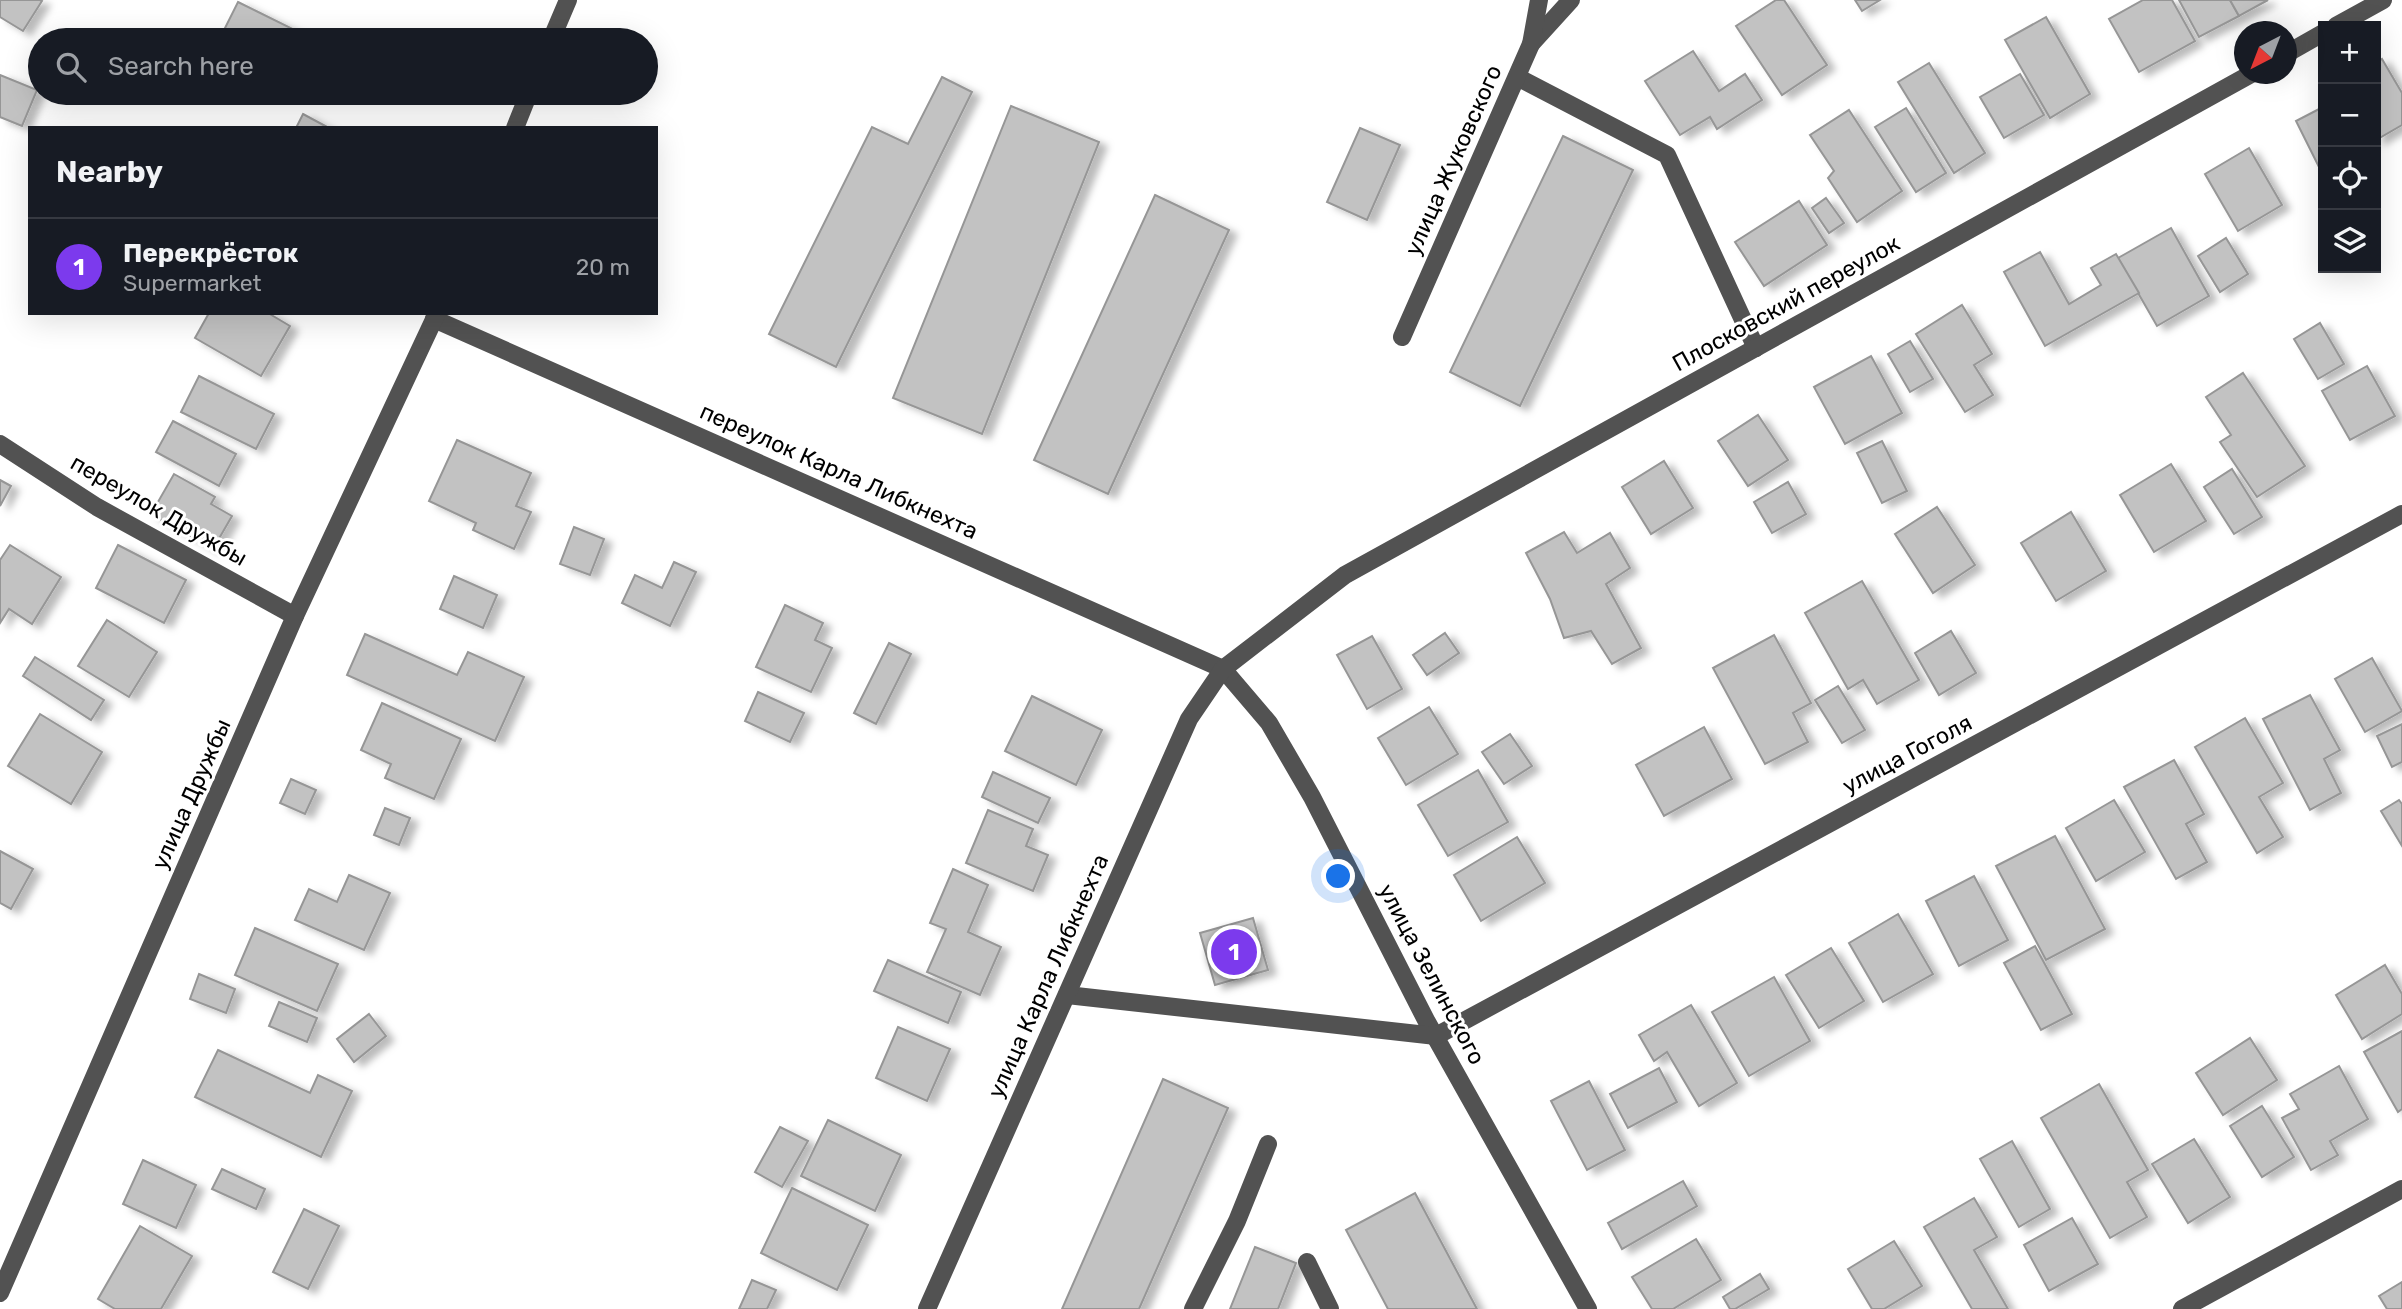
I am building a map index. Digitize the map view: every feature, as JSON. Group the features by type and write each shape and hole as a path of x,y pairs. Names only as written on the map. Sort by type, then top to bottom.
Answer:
{"street":[{"path":"556,28 568,0"},
{"name":"улица Жуковского","path":"1402,337 1531,44 1539,0"},
{"path":"1531,44 1571,0"},
{"path":"2345,21 2383,0"},
{"path":"2297,48 2318,36"},
{"path":"1517,77 1667,155 1756,348"},
{"name":"Плосковский переулок","path":"1223,668 1345,575 2234,83"},
{"path":"515,126 524,105"},
{"name":"улица Дружбы","path":"0,1293 295,616 435,316"},
{"name":"переулок Карла Либкнехта","path":"435,316 1223,668"},
{"name":"переулок Дружбы","path":"0,444 97,507 295,616"},
{"name":"улица Гоголя","path":"1436,1037 2402,514"},
{"name":"улица Карла Либкнехта","path":"927,1309 1189,719 1223,668"},
{"name":"улица Зелинского","path":"1223,668 1269,723 1312,797 1436,1037 1588,1309"},
{"path":"1067,995 1436,1037"},
{"path":"1193,1309 1237,1221 1268,1144"},
{"path":"2182,1309 2402,1189"},
{"path":"1307,1262 1330,1309"}],"building":[{"path":"0,0 42,1 23,31 0,17"},
{"path":"1776,0 1784,0 1827,65 1782,95 1736,26"},
{"path":"1855,0 1880,0 1862,11"},
{"path":"2143,0 2172,0 2195,41 2139,72 2109,19"},
{"path":"2179,0 2230,0 2239,16 2199,37"},
{"path":"2230,0 2268,0 2239,16"},
{"path":"238,2 291,28 225,28"},
{"path":"2046,17 2090,94 2050,118 2005,40"},
{"path":"1693,51 1719,91 1745,74 1762,100 1717,129 1710,117 1680,135 1645,81"},
{"path":"2381,60 2402,93 2402,125 2381,137 2381,84"},
{"path":"1929,63 1985,153 1954,173 1898,82"},
{"path":"2020,74 2044,115 2004,138 1980,97"},
{"path":"0,75 28,86 28,105 31,105 22,126 0,117"},
{"path":"942,77 972,92 836,367 769,334 872,127 908,144"},
{"path":"1011,106 1099,142 982,434 893,398"},
{"path":"1906,108 1946,173 1916,192 1875,127"},
{"path":"1849,110 1902,191 1857,222 1828,178 1834,171 1810,135"},
{"path":"2318,110 2318,165 2296,121"},
{"path":"303,114 325,126 297,126"},
{"path":"1360,128 1400,145 1367,220 1327,202"},
{"path":"1563,136 1633,170 1520,406 1450,372"},
{"path":"2249,148 2282,205 2238,231 2205,174"},
{"path":"1155,195 1229,230 1108,494 1034,460"},
{"path":"1826,198 1844,223 1829,233 1812,208"},
{"path":"1799,201 1827,245 1764,286 1735,242"},
{"path":"2171,228 2209,296 2157,326 2118,258"},
{"path":"2226,238 2248,274 2220,292 2198,256"},
{"path":"2040,252 2069,304 2101,285 2091,268 2116,254 2139,293 2045,346 2004,272"},
{"path":"1962,305 1992,354 1974,365 1993,395 1965,412 1916,334"},
{"path":"208,315 271,315 290,326 261,376 195,338"},
{"path":"2320,323 2344,364 2318,379 2294,339"},
{"path":"1910,341 1933,379 1910,392 1888,354"},
{"path":"1871,356 1902,413 1845,444 1814,387"},
{"path":"2367,366 2395,416 2350,440 2322,391"},
{"path":"2243,373 2305,466 2257,497 2220,442 2231,435 2206,397"},
{"path":"199,376 274,414 256,449 181,412"},
{"path":"1758,415 1788,460 1748,486 1718,441"},
{"path":"173,421 236,454 219,486 156,452"},
{"path":"457,440 531,473 516,506 531,512 514,549 473,530 476,523 429,501"},
{"path":"1882,441 1907,491 1882,503 1857,453"},
{"path":"1664,461 1693,508 1651,534 1622,487"},
{"path":"2171,464 2206,521 2154,552 2120,495"},
{"path":"2232,469 2262,517 2234,534 2204,487"},
{"path":"174,474 215,497 211,504 232,516 213,549 151,514"},
{"path":"0,480 11,486 0,506"},
{"path":"1788,482 1806,514 1772,533 1754,502"},
{"path":"1937,507 1975,565 1933,593 1895,534"},
{"path":"2071,512 2106,571 2056,601 2021,543"},
{"path":"574,527 604,539 590,575 560,564"},
{"path":"1564,532 1577,553 1610,533 1630,568 1606,584 1641,648 1612,664 1591,631 1564,638 1550,599 1526,553"},
{"path":"10,545 61,577 32,624 9,609 0,623 0,560"},
{"path":"118,545 186,580 164,623 96,588"},
{"path":"674,562 696,572 670,626 622,603 635,575 662,588"},
{"path":"454,576 497,595 483,628 440,609"},
{"path":"1862,581 1919,680 1877,704 1863,680 1848,689 1805,613"},
{"path":"785,605 823,623 815,640 832,648 811,692 756,667"},
{"path":"107,620 157,652 129,697 78,666"},
{"path":"1951,631 1976,673 1939,695 1915,653"},
{"path":"1445,633 1459,653 1427,675 1413,655"},
{"path":"365,634 457,675 468,652 524,677 495,741 347,675"},
{"path":"1774,635 1811,703 1793,713 1808,742 1765,764 1713,668"},
{"path":"1372,636 1402,689 1367,709 1337,655"},
{"path":"889,643 911,654 876,724 854,713"},
{"path":"35,657 104,700 91,720 23,676"},
{"path":"2372,658 2402,711 2365,732 2335,679"},
{"path":"1838,686 1865,730 1842,743 1815,700"},
{"path":"758,692 804,713 790,742 745,721"},
{"path":"2310,695 2340,750 2324,759 2341,793 2310,810 2263,719"},
{"path":"1032,696 1102,730 1076,785 1005,751"},
{"path":"382,703 461,739 434,799 385,778 391,764 361,750"},
{"path":"1429,707 1458,754 1406,785 1378,738"},
{"path":"40,714 102,752 71,804 8,766"},
{"path":"2245,718 2283,783 2259,797 2283,837 2257,853 2195,747"},
{"path":"2402,724 2402,762 2392,767 2377,736"},
{"path":"1704,727 1732,779 1664,816 1636,765"},
{"path":"1510,734 1532,766 1504,784 1482,752"},
{"path":"2174,760 2204,814 2186,824 2207,862 2176,879 2124,787"},
{"path":"1478,770 1508,822 1448,856 1418,805"},
{"path":"993,772 1050,798 1038,823 982,797"},
{"path":"291,779 316,790 305,814 280,803"},
{"path":"2114,800 2145,852 2096,881 2066,828"},
{"path":"2399,800 2402,804 2402,846 2381,811"},
{"path":"385,808 410,818 399,845 374,835"},
{"path":"988,810 1033,829 1026,846 1048,855 1033,891 966,863"},
{"path":"2055,836 2105,929 2046,960 1996,866"},
{"path":"1517,837 1545,883 1481,921 1454,875"},
{"path":"0,851 33,869 11,909 0,903"},
{"path":"953,869 988,885 968,932 1001,947 980,995 927,972 946,929 930,923"},
{"path":"349,875 390,893 364,950 295,920 309,889 337,902"},
{"path":"1974,876 2008,940 1959,966 1926,901"},
{"path":"1898,914 1933,974 1883,1002 1849,943"},
{"path":"1253,918 1268,970 1215,985 1200,933"},
{"path":"255,928 338,964 317,1011 235,975"},
{"path":"2035,946 2072,1014 2041,1030 2004,963"},
{"path":"1831,948 1864,1001 1819,1028 1786,975"},
{"path":"888,960 961,992 948,1023 874,991"},
{"path":"2385,965 2402,994 2402,1014 2362,1039 2336,995"},
{"path":"199,974 235,989 226,1013 190,999"},
{"path":"1774,977 1810,1041 1749,1076 1712,1012"},
{"path":"279,1002 317,1018 307,1042 269,1026"},
{"path":"1691,1005 1737,1083 1699,1106 1667,1052 1654,1061 1639,1035"},
{"path":"369,1014 386,1036 354,1062 337,1039"},
{"path":"898,1027 950,1049 927,1101 876,1078"},
{"path":"2402,1031 2402,1109 2398,1112 2364,1052"},
{"path":"2250,1038 2277,1080 2223,1115 2196,1073"},
{"path":"218,1050 310,1093 318,1075 352,1091 321,1157 195,1097"},
{"path":"2339,1066 2368,1119 2330,1141 2338,1155 2311,1170 2282,1118 2299,1109 2290,1094"},
{"path":"1659,1068 1677,1102 1628,1128 1610,1094"},
{"path":"1163,1079 1228,1108 1139,1309 1062,1309"},
{"path":"1589,1081 1625,1150 1587,1170 1551,1101"},
{"path":"2099,1084 2148,1170 2127,1182 2147,1217 2110,1238 2041,1118"},
{"path":"2262,1106 2294,1157 2262,1177 2230,1126"},
{"path":"828,1120 901,1155 875,1211 801,1176"},
{"path":"780,1127 808,1141 782,1187 755,1172"},
{"path":"2194,1139 2230,1197 2188,1223 2152,1164"},
{"path":"2012,1141 2050,1209 2019,1227 1980,1159"},
{"path":"143,1160 196,1185 176,1228 123,1204"},
{"path":"222,1169 265,1189 256,1209 212,1189"},
{"path":"1683,1181 1697,1206 1622,1249 1608,1223"},
{"path":"792,1188 868,1225 837,1290 761,1253"},
{"path":"1415,1193 1477,1309 1388,1309 1346,1230"},
{"path":"1974,1198 1997,1237 1974,1250 2008,1309 1972,1309 1924,1227"},
{"path":"304,1209 339,1226 308,1289 273,1272"},
{"path":"2072,1218 2098,1264 2049,1291 2024,1245"},
{"path":"140,1226 192,1256 161,1309 115,1309 98,1299"},
{"path":"1696,1239 1721,1280 1673,1309 1652,1309 1632,1277"},
{"path":"1894,1241 1922,1286 1884,1309 1872,1309 1848,1269"},
{"path":"1255,1247 1296,1263 1278,1309 1230,1309"},
{"path":"1760,1274 1769,1289 1735,1309 1730,1309 1723,1297"},
{"path":"752,1280 776,1290 767,1309 739,1309"},
{"path":"2402,1282 2402,1309 2387,1309 2379,1296"}],"place":[{"name":"Перекрёсток","path":"1234,952"}]}
